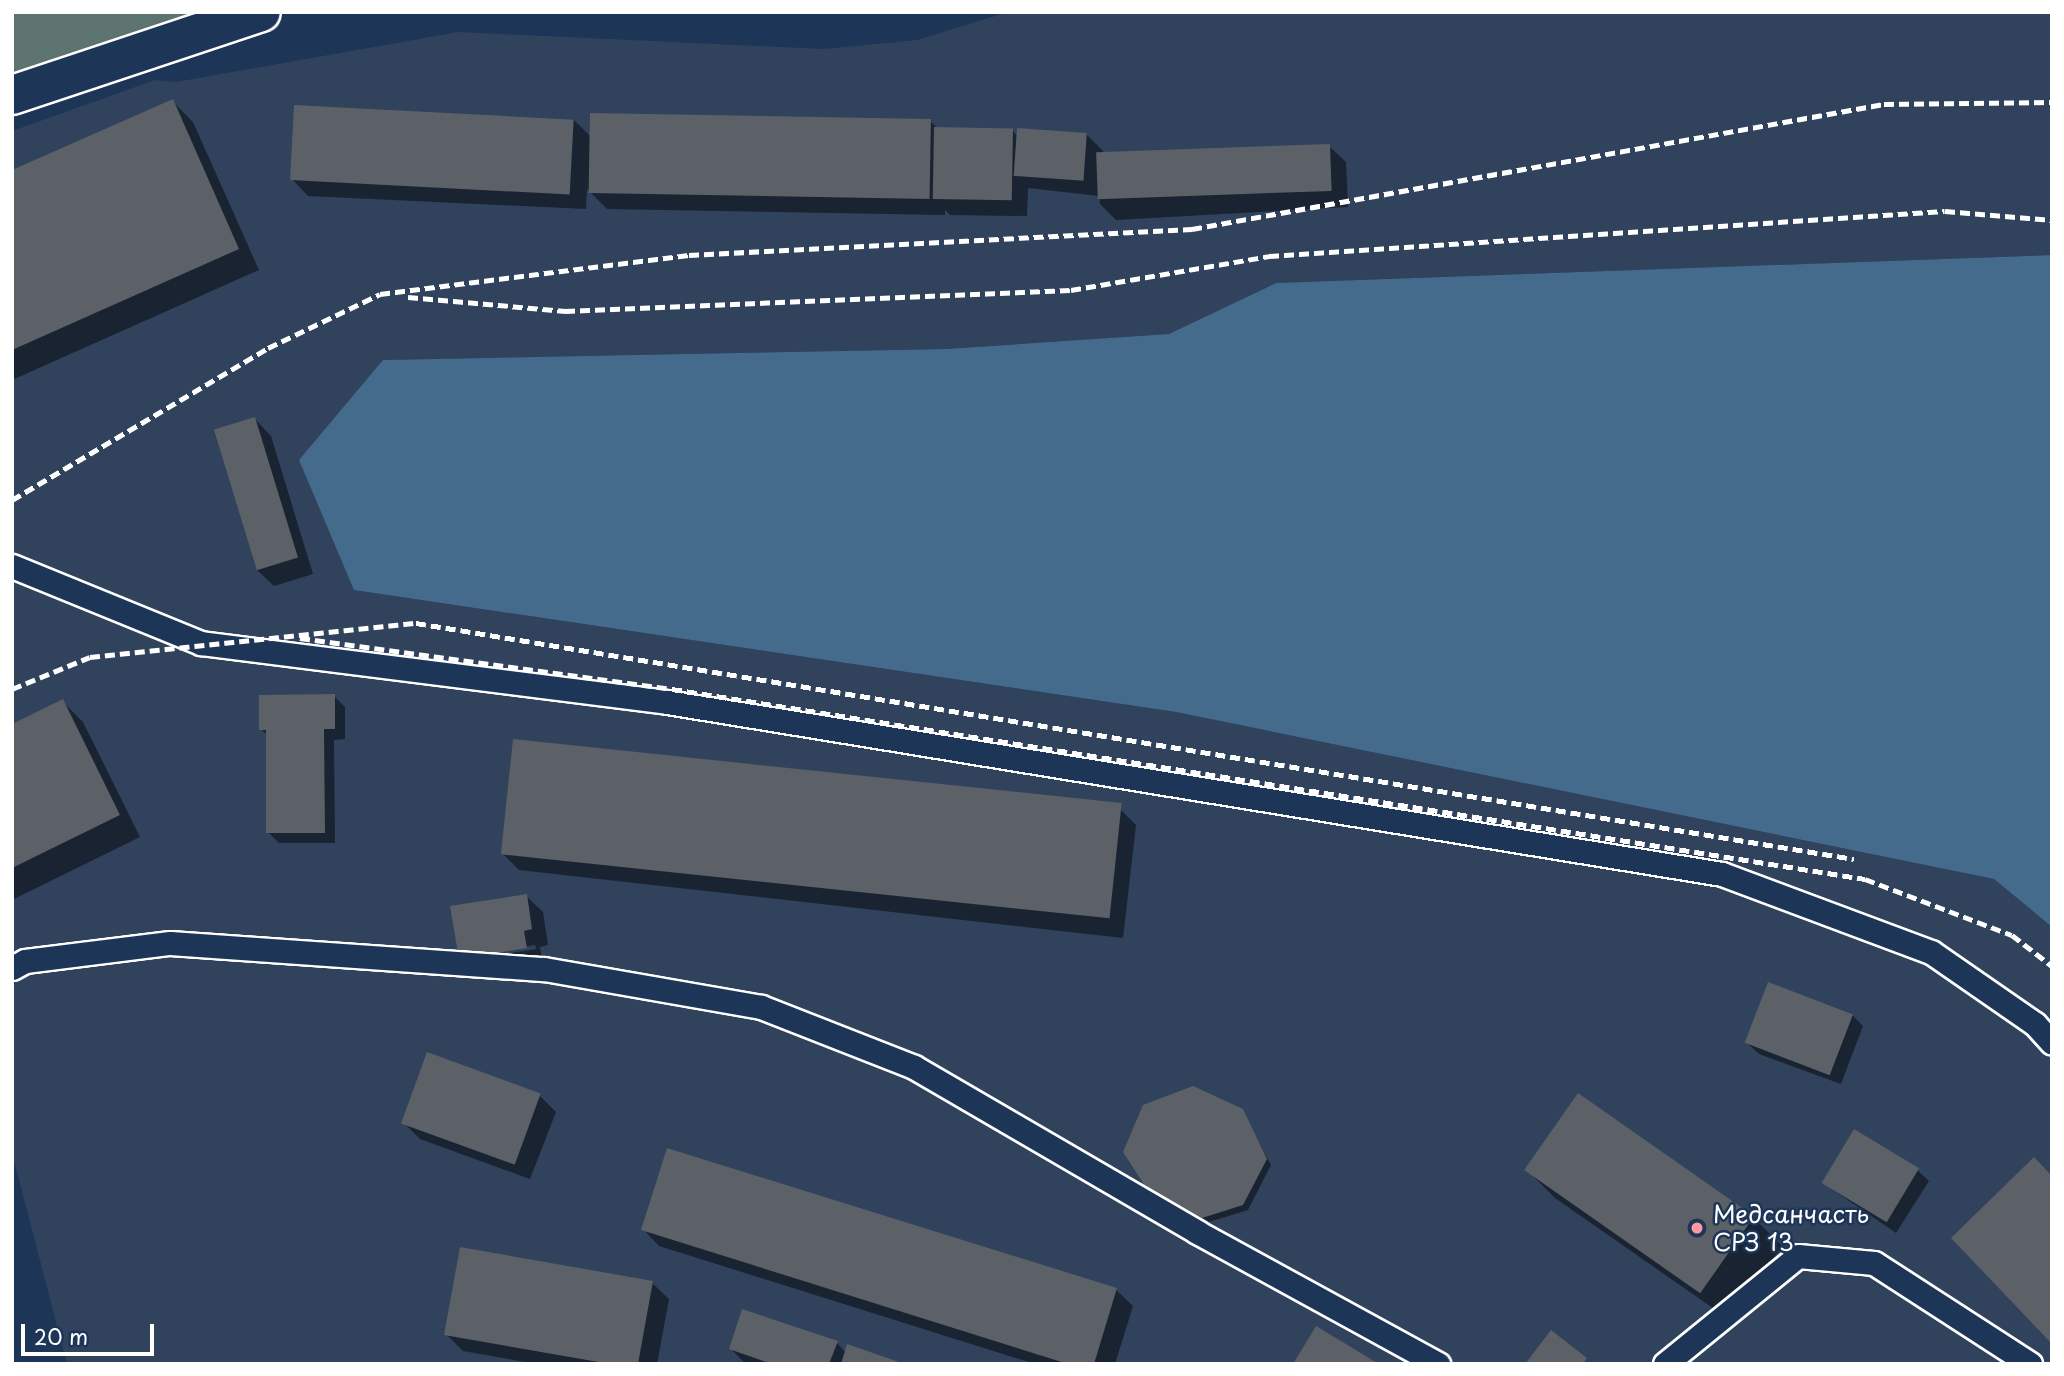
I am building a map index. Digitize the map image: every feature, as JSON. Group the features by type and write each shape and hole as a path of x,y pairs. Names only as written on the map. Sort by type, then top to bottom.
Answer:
{"main road":[{"path":"12,95 261,12"}],"lane":[{"path":"12,566 201,643 667,702 1722,874 1931,952 2035,1024 2052,1043"},
{"path":"12,968 25,961 170,943 544,969 761,1007 914,1067 1197,1232 1438,1364"},
{"path":"1665,1364 1798,1256 1874,1263 2030,1364"}],"shaded area":[{"path":"1008,12 2052,12 2052,255 1276,283 1169,334 947,349 383,360 354,590 1176,712 1994,879 2052,927 2052,1364 67,1364 12,1153 12,131 155,80 176,82 458,32 824,49 917,40"},
{"path":"2052,255 2052,927 1994,879 1176,712 354,590 299,460 383,360 947,349 1169,334 1276,283"}],"green space":[{"path":"12,12 209,12 12,77"}],"building":[{"path":"173,99 239,249 12,350 12,170"},
{"path":"294,105 574,120 570,195 290,180"},
{"path":"590,113 931,119 930,199 589,193"},
{"path":"934,127 1013,128 1012,200 933,199"},
{"path":"1017,128 1087,133 1083,181 1014,176"},
{"path":"1330,144 1332,191 1098,199 1096,152"},
{"path":"255,417 298,558 257,570 214,430"},
{"path":"335,694 335,729 324,729 325,833 266,833 266,730 259,730 259,695"},
{"path":"63,699 120,815 12,868 12,724"},
{"path":"513,739 1122,803 1110,918 501,854"},
{"path":"527,894 532,929 524,931 527,948 459,959 450,906"},
{"path":"1768,982 1853,1015 1830,1075 1745,1043"},
{"path":"427,1052 541,1093 515,1165 401,1123"},
{"path":"1193,1086 1243,1109 1267,1159 1243,1205 1202,1218 1145,1186 1123,1152 1143,1105"},
{"path":"1578,1093 1754,1216 1700,1293 1524,1170"},
{"path":"1854,1129 1919,1168 1887,1222 1822,1183"},
{"path":"667,1148 1117,1288 1094,1364 1068,1364 641,1230"},
{"path":"2034,1157 2052,1176 2052,1344 1951,1238"},
{"path":"460,1247 653,1281 638,1364 610,1364 444,1335"},
{"path":"742,1309 838,1341 829,1364 772,1364 729,1349"},
{"path":"1316,1326 1379,1364 1293,1364"},
{"path":"1551,1330 1587,1358 1583,1364 1525,1364"},
{"path":"847,1344 902,1363 902,1364 841,1364"}],"railway":[{"path":"12,500 268,348 380,294 689,255 1192,229 1884,104 2052,102"},
{"path":"408,297 565,311 1071,290 1269,256 1945,211 2052,220"},
{"path":"12,689 90,657 416,623 1854,859"},
{"path":"300,638 672,689 1865,879 2012,935 2052,966"}],"place":[{"name":"Медсанчасть СРЗ 13","path":"1697,1228"}]}
